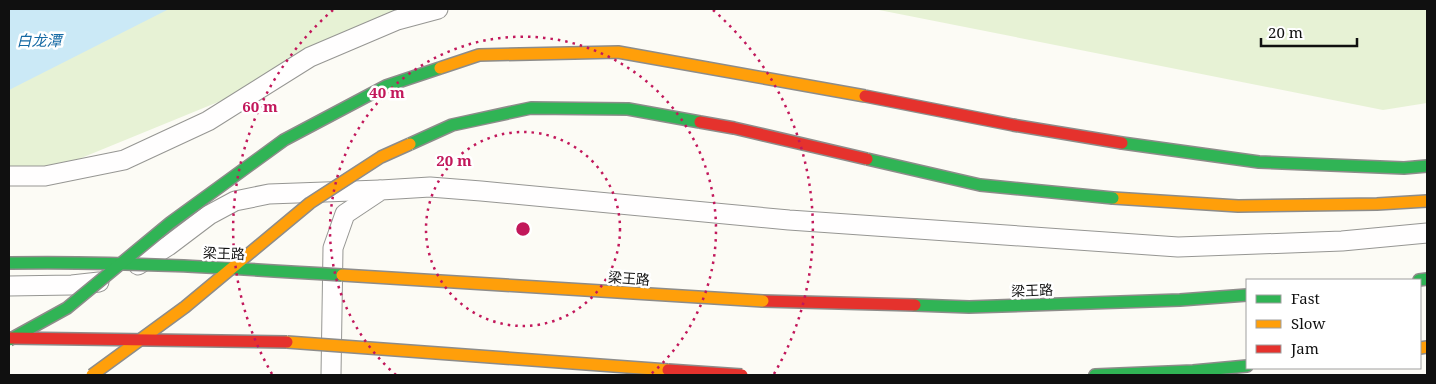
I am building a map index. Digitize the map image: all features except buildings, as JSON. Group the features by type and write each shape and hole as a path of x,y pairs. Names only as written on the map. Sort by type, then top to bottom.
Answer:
{"main road":[{"path":"9,339 66,308 170,223 284,140 386,86 479,55 618,52 820,87 1013,126 1122,143 1258,162 1404,168 1427,166"},
{"path":"92,375 185,307 310,203 381,157 452,125 531,108 628,109 734,128 980,185 1114,198 1238,206 1377,204 1427,201"},
{"name":"梁王路","path":"9,263 71,262 252,269 763,301 969,307 1180,300 1246,295"},
{"path":"9,339 270,341 742,375"},
{"path":"1095,375 1193,371 1246,366"}],"lane":[{"path":"9,176 44,176 124,160 208,121 310,57 397,20 438,9"},
{"path":"9,286 72,285 104,282 130,270 168,246 209,215 235,201 269,194 430,187 789,220 1178,247 1342,241 1427,234"},
{"path":"331,375 333,248 345,214 381,190"}],"green space":[{"path":"9,9 445,9 47,172 9,170"},
{"path":"874,9 1427,9 1427,103 1383,110"}],"water":[{"name":"白龙潭","path":"9,9 169,9 9,90"}],"traffic: fast":[{"path":"9,340 67,308 170,223 284,140 386,86 440,68"},
{"path":"410,144 452,125 531,108 628,109 700,122"},
{"path":"1122,143 1259,162 1404,168 1427,166"},
{"path":"867,159 980,185 1113,198"},
{"path":"9,263 134,264 342,275"},
{"path":"1421,280 1427,279"},
{"path":"915,305 969,307 1180,300 1246,295"},
{"path":"1095,375 1193,371 1246,366"}],"traffic: slow":[{"path":"440,68 479,55 618,52 865,96"},
{"path":"92,375 185,307 310,203 381,157 410,144"},
{"path":"1113,198 1238,206 1377,204 1427,201"},
{"path":"342,275 763,301"},
{"path":"287,342 668,370"},
{"path":"1421,348 1427,347"}],"traffic: jam":[{"path":"865,96 1013,125 1122,143"},
{"path":"700,122 867,159"},
{"path":"763,301 915,305"},
{"path":"9,338 287,342"},
{"path":"668,370 742,375"}]}
